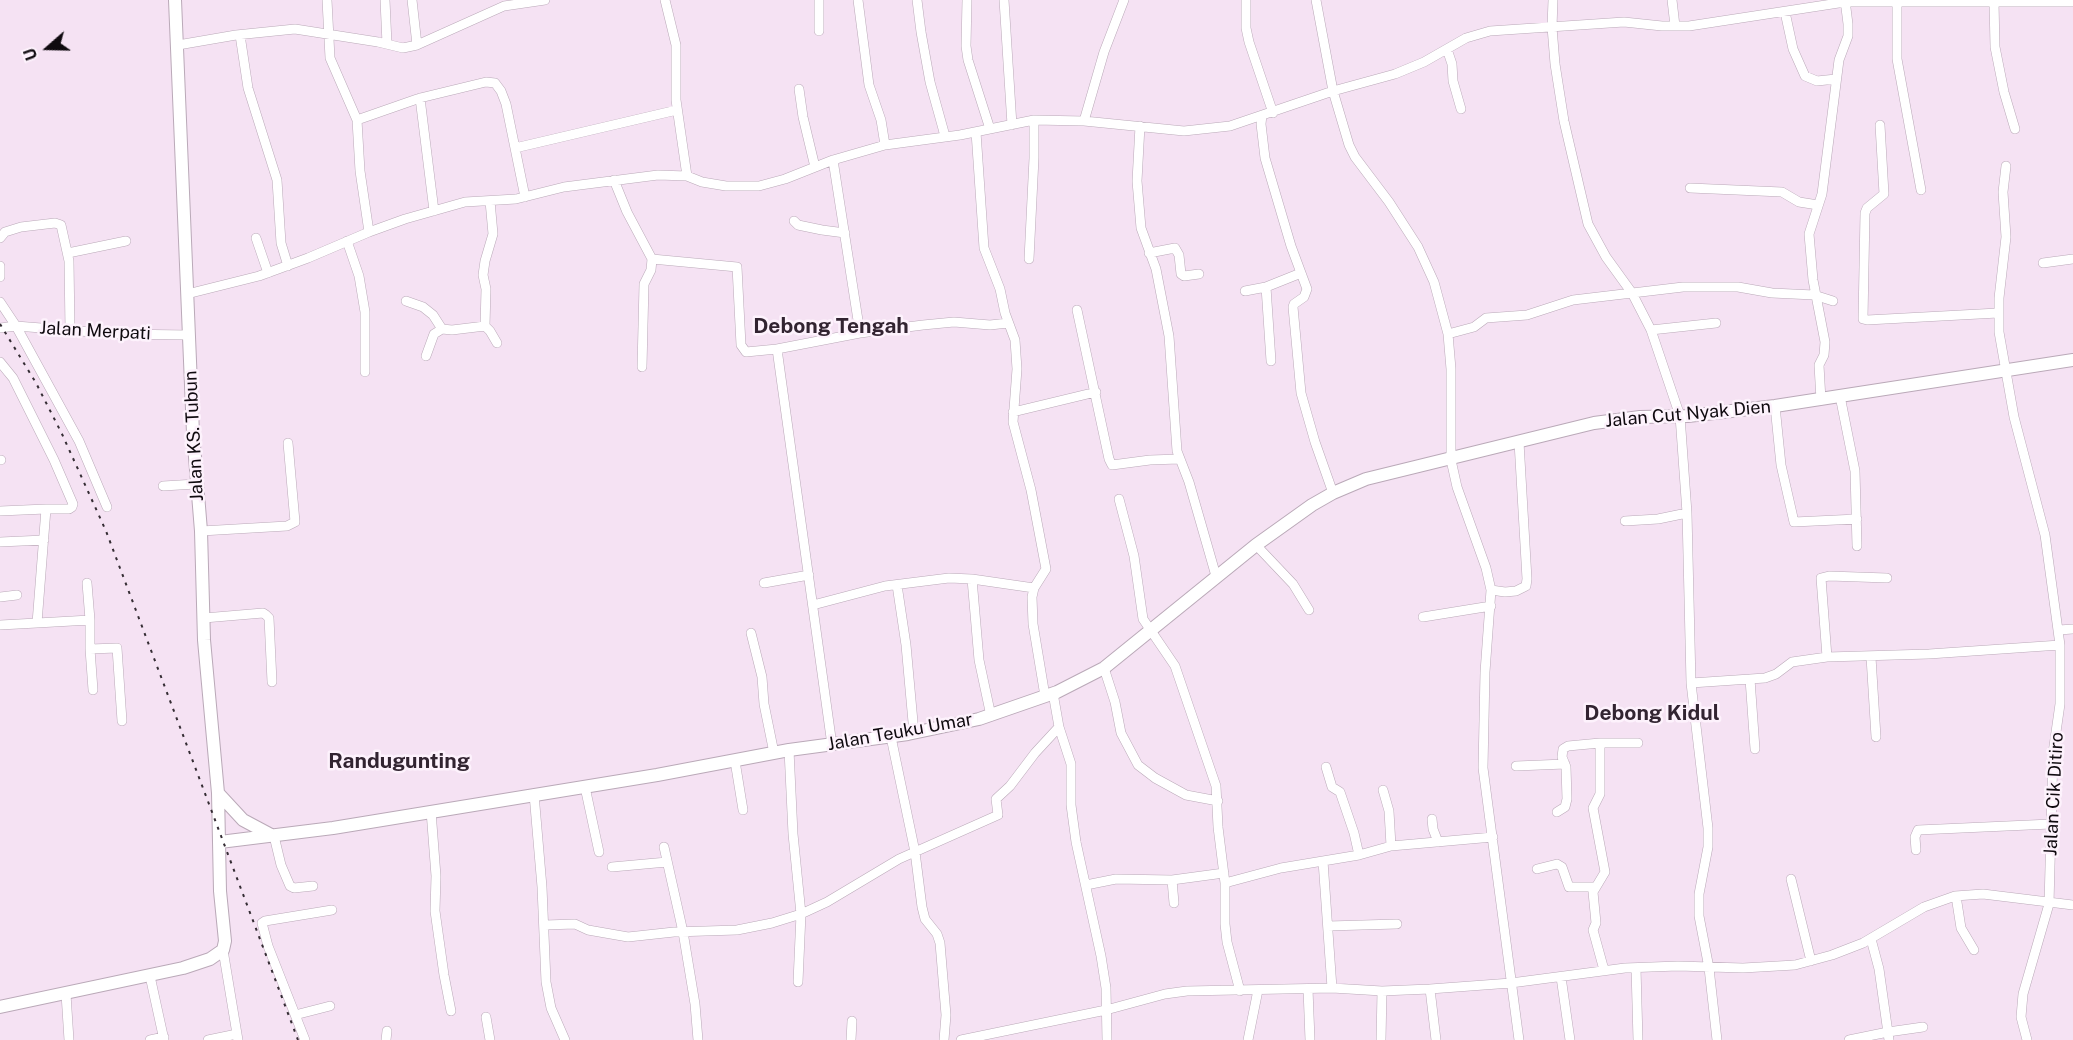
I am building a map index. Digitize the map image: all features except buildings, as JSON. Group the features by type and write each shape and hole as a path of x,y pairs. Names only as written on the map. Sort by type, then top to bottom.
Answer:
{"main road":[{"name":"Jalan KS. Tubun","path":"175,0 196,483 218,793 225,941 223,951"},
{"name":"Jalan Cut Nyak Dien","path":"1312,505 1366,479 1594,423 1821,400 2073,360"},
{"name":"Jalan Teuku Umar","path":"220,842 274,836 585,787 789,750 914,733 991,716 1049,694 1104,668 1256,544 1312,505"},
{"path":"218,793 243,820 274,836"},
{"path":"0,1007 150,976 192,965 223,951"}],"street":[{"path":"327,0 330,58 357,120 360,171 369,232"},
{"path":"385,0 387,44"},
{"path":"412,0 417,45"},
{"path":"178,45 295,29 403,48 417,45 499,4 545,0"},
{"path":"660,0 665,0 676,45 677,110 687,176"},
{"path":"819,0 819,31"},
{"path":"858,0 870,85 881,120 885,145"},
{"path":"917,0 930,82 945,136"},
{"path":"967,0 968,60 990,129"},
{"path":"1004,0 1012,125"},
{"path":"1084,121 1104,52 1124,0"},
{"path":"1246,0 1246,28 1249,42 1273,112"},
{"path":"1316,0 1333,91 1343,128 1355,157 1389,202 1418,247 1434,282 1448,334 1452,369 1450,460 1486,568 1491,590 1482,749 1519,1040"},
{"path":"1553,0 1552,27 1555,64 1564,121 1588,224 1606,257 1632,293 1651,330 1680,416 1687,513 1691,683 1708,828 1708,847 1699,894 1699,916 1709,968 1717,1040"},
{"path":"1672,0 1676,26"},
{"path":"1821,400 1819,365 1824,355 1825,342 1809,250 1809,234 1822,194 1827,169 1839,60 1848,36 1845,1"},
{"path":"187,294 268,273 369,232 465,202 525,197 564,187 658,175 687,176 702,182 726,186 749,187 770,184 833,160 885,145 976,132 1034,120 1084,121 1194,131 1230,126 1333,91 1395,74 1424,62 1476,33 1624,22 1689,26 1845,1 2073,2"},
{"path":"1897,1 1897,59 1920,190"},
{"path":"1994,2 1995,47 2004,92 2015,129"},
{"path":"1785,12 1793,49 1805,76 1817,81 1836,79"},
{"path":"240,35 248,88 277,180 281,243 288,266"},
{"path":"1447,49 1461,109"},
{"path":"357,120 420,98 486,82 495,83 506,104 525,197"},
{"path":"799,89 815,167"},
{"path":"420,98 434,211"},
{"path":"515,148 677,110"},
{"path":"1262,115 1265,158 1291,246 1306,286 1306,293 1294,304 1293,308 1303,400 1333,493"},
{"path":"1029,259 1034,120"},
{"path":"1880,125 1884,194 1867,208 1865,213 1863,319 1998,313"},
{"path":"1140,126 1137,181 1141,228 1156,269 1169,336 1179,459 1189,482 1216,576"},
{"path":"976,132 984,248 1000,289 1008,323 1015,340 1017,369 1013,412 1016,436 1031,490 1046,569 1045,574 1034,588 1033,624 1049,694 1071,764 1074,824 1106,988 1107,1040"},
{"path":"833,160 860,333"},
{"name":"Jalan Cik Ditiro","path":"2006,166 2003,192 2006,237 1998,313 1999,332 2014,417 2045,535 2060,645 2060,704 2053,753 2049,904 2023,994 2021,1017 2027,1040"},
{"path":"614,180 624,206 652,259 651,270 644,284 642,367"},
{"path":"1690,188 1782,192 1799,202 1818,205"},
{"path":"490,201 493,234 483,274 486,289 485,326 497,343"},
{"path":"794,221 798,225 822,231 845,233"},
{"path":"0,238 6,232 21,226 58,223 62,225 68,253 70,330"},
{"path":"256,238 268,273"},
{"path":"68,253 126,241"},
{"path":"347,241 359,276 365,312 365,372"},
{"path":"1149,253 1175,248 1179,255 1181,274 1184,276 1200,274"},
{"path":"652,259 737,267 741,345 746,352 777,349 860,333 944,323 1008,323"},
{"path":"2043,263 2073,260"},
{"path":"0,266 0,277"},
{"path":"1245,291 1266,287 1301,273"},
{"path":"1448,334 1474,327 1486,318 1527,315 1573,300 1683,287 1718,286 1772,293 1817,295 1833,301"},
{"path":"1266,287 1271,361"},
{"path":"406,301 423,307 433,315 442,329"},
{"path":"0,302 79,441 107,507"},
{"path":"1077,310 1108,459 1112,465 1179,459"},
{"path":"1651,330 1716,323"},
{"path":"426,356 434,334 442,329 485,326"},
{"name":"Jalan Merpati","path":"0,328 189,335"},
{"path":"777,349 832,745"},
{"path":"0,362 13,378 73,504 69,508 0,511"},
{"path":"1013,412 1095,392"},
{"path":"1840,396 1855,471 1857,546"},
{"path":"1292,404 1303,400"},
{"path":"1775,406 1781,465 1794,522 1857,519"},
{"path":"1491,590 1516,591 1526,585 1519,442"},
{"path":"201,531 287,526 295,522 288,443"},
{"path":"163,486 196,483"},
{"path":"1119,500 1134,556 1143,619 1175,666 1207,754 1216,786 1218,827 1225,878 1227,942 1240,991"},
{"path":"37,623 46,509"},
{"path":"1625,521 1658,519 1687,513"},
{"path":"0,542 44,540"},
{"path":"1256,544 1293,584 1309,610"},
{"path":"764,583 809,575"},
{"path":"1827,657 1821,578 1827,576 1887,578"},
{"path":"813,605 872,589 949,578 1034,588"},
{"path":"972,579 979,660 991,716"},
{"path":"87,583 93,690"},
{"path":"897,585 906,645 914,733"},
{"path":"0,597 17,595"},
{"path":"1423,617 1491,606"},
{"path":"204,618 266,615 269,618 272,682"},
{"path":"0,625 90,620"},
{"path":"2059,630 2073,629"},
{"path":"751,633 762,677 764,704 774,753"},
{"path":"1691,683 1770,676 1792,662 1827,657 1870,657 2060,645"},
{"path":"90,649 117,648 122,722"},
{"path":"1870,657 1876,737"},
{"path":"1104,668 1115,702 1121,734 1138,765 1155,778 1186,795 1218,801"},
{"path":"1750,679 1755,749"},
{"path":"545,925 575,924 588,930 628,937 737,930 801,914 915,852 998,815 996,799 1010,786 1035,753 1059,727"},
{"path":"891,736 915,852 925,919 938,934 940,944 945,1015 944,1040"},
{"path":"1600,743 1600,794 1593,808 1605,872 1595,887 1593,897 1596,923 1593,933 1604,970"},
{"path":"1557,812 1565,807 1567,799 1563,748 1600,743 1638,743"},
{"path":"789,750 793,834 801,914 798,982"},
{"path":"735,761 743,810"},
{"path":"1516,766 1565,764"},
{"path":"1326,767 1332,788 1340,792 1359,855"},
{"path":"585,787 599,852"},
{"path":"1383,790 1389,812 1391,846"},
{"path":"534,794 545,925 546,982 551,1008 565,1040"},
{"path":"431,811 436,876 435,911 451,1011"},
{"path":"1432,819 1438,842"},
{"path":"1916,850 1915,837 1918,830 2051,824"},
{"path":"274,836 281,865 290,886 294,888 313,886"},
{"path":"1086,885 1116,879 1225,878 1359,855 1391,846 1494,837"},
{"path":"664,847 683,933 694,997 698,1040"},
{"path":"1323,861 1332,988"},
{"path":"612,867 667,862"},
{"path":"1537,869 1557,864 1562,867 1569,887 1595,887"},
{"path":"1791,879 1811,961"},
{"path":"1172,880 1174,903"},
{"path":"962,1040 988,1038 1165,994 1187,991 1332,988 1382,991 1430,989 1511,983 1604,970 1678,966 1709,968 1795,965 1832,955 1871,939 1924,907 1956,896 1983,894 2049,904 2073,905"},
{"path":"1956,896 1961,928 1974,950"},
{"path":"305,1040 268,946 263,922 332,910"},
{"path":"1328,926 1397,924"},
{"path":"1871,939 1879,969 1888,1036"},
{"path":"208,1040 237,1037 223,951"},
{"path":"1636,968 1638,1040"},
{"path":"150,976 164,1039 150,1040"},
{"path":"1561,977 1570,1040"},
{"path":"1308,989 1310,1040"},
{"path":"1430,989 1436,1040"},
{"path":"1248,1040 1258,990"},
{"path":"1381,1040 1382,991"},
{"path":"66,994 69,1040"},
{"path":"295,1015 330,1006"},
{"path":"486,1017 490,1040"},
{"path":"851,1040 852,1021"},
{"path":"1849,1040 1888,1036 1923,1027"}],"railway":[{"path":"0,324 36,383 106,531 298,1040"}],"district":[{"name":"Debong Tengah","path":"831,327"},
{"name":"Debong Kidul","path":"1652,714"},
{"name":"Randugunting","path":"399,762"}]}
